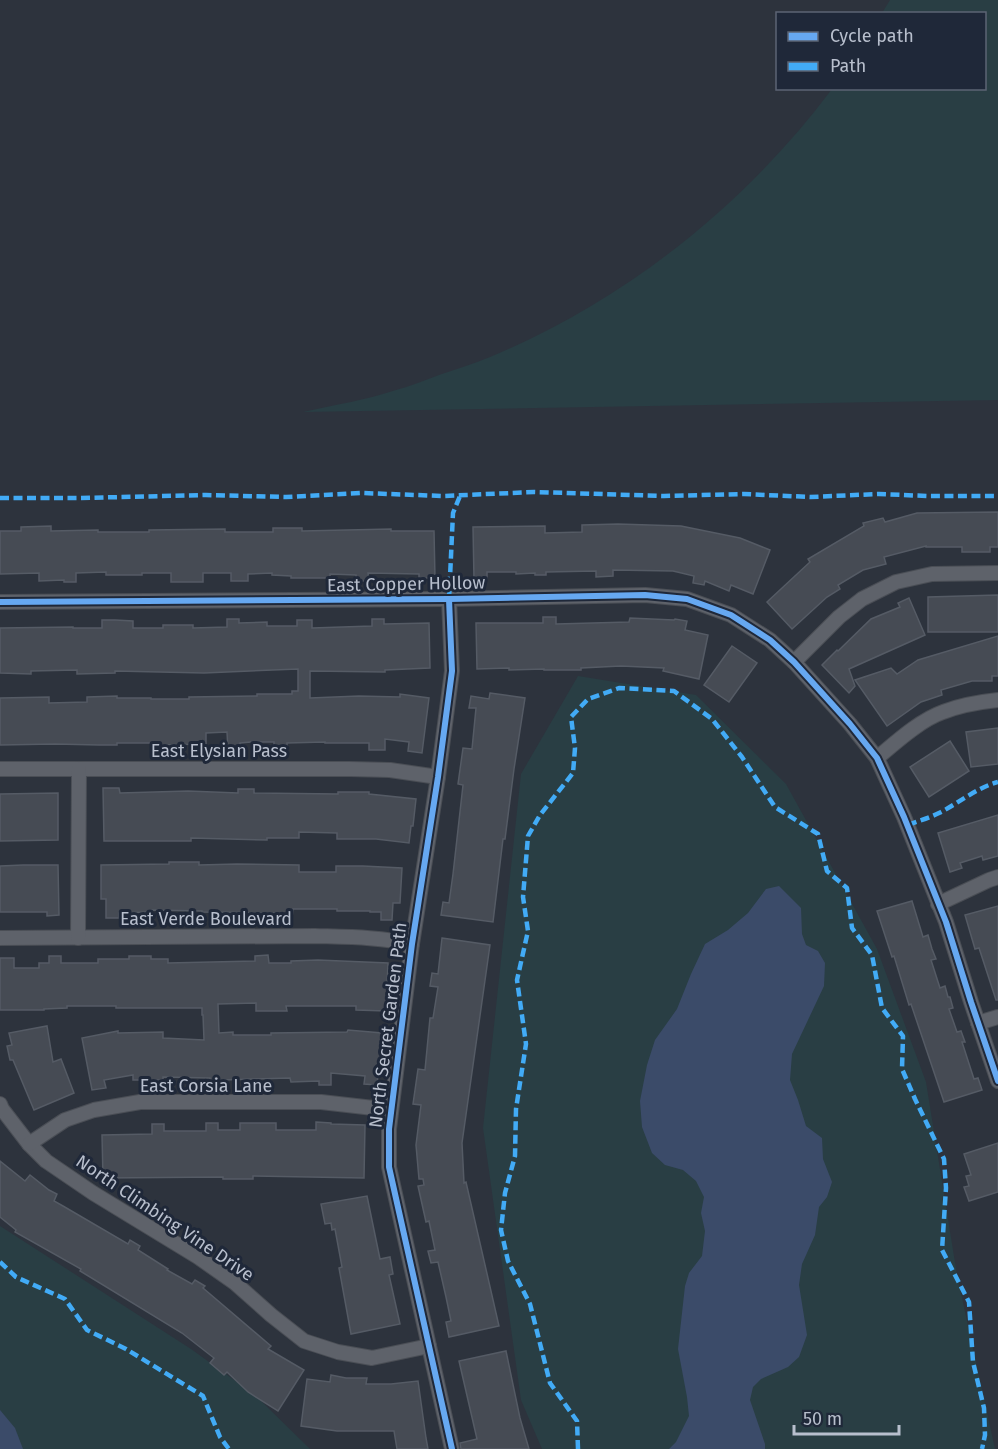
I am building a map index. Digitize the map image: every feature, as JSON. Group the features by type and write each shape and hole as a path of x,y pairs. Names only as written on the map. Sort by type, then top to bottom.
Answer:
{"street":[{"path":"794,662 839,616 862,599 896,582 932,573 998,573"},
{"name":"East Copper Hollow","path":"0,602 645,596 687,599 731,615 770,640 794,662 850,724 877,758 904,817 946,922 998,1081"},
{"name":"North Secret Garden Path","path":"449,599 452,671 412,944 389,1129 389,1167 452,1449"},
{"path":"877,758 908,732 940,713 967,704 998,699"},
{"name":"East Elysian Pass","path":"0,769 350,769 390,770 438,777"},
{"path":"78,938 79,769"},
{"path":"938,904 998,877"},
{"name":"East Verde Boulevard","path":"0,938 315,936 373,938 412,944"},
{"path":"978,1023 998,1017"},
{"name":"East Corsia Lane","path":"29,1144 65,1120 94,1110 140,1102 321,1102 391,1110"},
{"name":"North Climbing Vine Drive","path":"0,1104 29,1144 46,1161 93,1193 198,1257 235,1283 304,1341 338,1352 372,1358 429,1346"}],"green space":[{"path":"890,0 998,0 998,400 303,412 385,394 477,362 540,334 588,308 679,246 721,210 798,132 831,90 986,90 986,12 883,12"},
{"path":"578,676 696,695 786,784 877,949 926,1082 957,1275 995,1449 542,1449 521,1400 483,1128 521,774"},
{"path":"0,1226 191,1349 255,1395 310,1449 0,1449"}],"water":[{"path":"779,886 801,908 802,934 806,945 818,951 825,963 824,986 792,1054 790,1080 806,1126 822,1138 823,1159 832,1182 827,1197 819,1207 815,1235 802,1264 799,1285 807,1335 799,1357 788,1367 761,1379 753,1387 750,1400 765,1449 669,1449 676,1442 689,1416 678,1349 685,1286 689,1273 702,1256 705,1231 701,1213 704,1197 696,1181 683,1170 665,1165 652,1153 642,1127 640,1101 647,1065 655,1040 677,1009 705,944 728,930 748,913 766,889"},
{"path":"0,1410 15,1428 23,1449 0,1449"}],"building":[{"path":"998,512 998,547 990,547 990,552 962,552 962,547 926,546 884,557 886,564 863,570 838,585 840,589 827,597 792,629 767,602 810,562 808,559 864,526 863,523 883,518 885,522 917,513"},
{"path":"582,525 681,526 740,538 770,550 753,594 731,585 729,591 705,581 704,585 693,583 694,576 673,571 613,570 613,576 596,577 596,571 546,572 546,575 487,572 487,579 474,580 473,527 545,526 545,533 582,532"},
{"path":"51,526 51,531 98,530 98,532 225,529 225,532 273,532 273,528 302,528 302,531 391,529 391,531 434,531 435,578 419,578 419,574 368,573 369,581 356,581 356,575 330,574 330,578 291,578 291,576 272,575 272,573 248,574 248,581 231,581 231,573 203,573 203,582 171,582 171,573 106,575 106,572 76,573 76,582 64,582 64,580 39,581 39,573 0,574 0,531 21,531 21,527"},
{"path":"998,595 998,632 928,632 928,597"},
{"path":"909,598 925,635 849,669 855,686 849,693 822,665 871,619 900,607 898,603"},
{"path":"543,617 556,617 556,624 629,622 630,618 687,621 685,630 708,635 699,679 663,671 664,668 621,666 581,668 581,670 477,669 476,623 543,623"},
{"path":"227,619 239,619 239,623 267,622 267,626 297,626 297,620 312,620 312,628 372,626 372,619 384,619 384,624 429,623 430,668 385,670 385,672 310,671 310,698 400,697 400,694 429,698 422,753 408,751 409,742 385,739 385,750 369,750 369,743 287,743 287,749 274,749 274,742 251,742 240,743 240,750 228,750 227,732 206,733 206,744 0,745 0,698 49,697 49,703 87,702 87,697 189,699 189,697 292,694 292,691 298,691 298,669 204,673 115,671 115,673 77,674 77,670 31,671 31,674 0,673 0,628 102,628 102,620 133,621 133,628 163,628 163,625 193,625 193,628 227,627"},
{"path":"998,636 998,676 992,676 992,681 972,681 941,690 942,695 921,702 887,726 855,680 891,668 897,674 918,660"},
{"path":"732,646 757,663 729,702 704,685"},
{"path":"490,693 525,698 505,839 503,839 493,922 441,915 443,902 449,903 453,874 463,785 458,784 463,748 472,749 476,708 469,708 471,696 489,699"},
{"path":"998,728 998,764 971,767 966,732"},
{"path":"950,741 969,771 929,797 910,767"},
{"path":"103,788 119,788 120,793 188,791 238,793 238,789 254,789 254,793 369,792 369,794 416,799 409,843 376,839 337,839 337,833 299,832 299,838 267,838 267,840 191,838 191,841 104,841"},
{"path":"58,793 58,840 0,841 0,794"},
{"path":"998,815 998,856 983,860 982,856 960,863 962,868 950,872 938,833"},
{"path":"169,862 199,862 199,865 299,865 299,872 336,872 336,866 402,868 400,903 393,903 392,920 381,920 381,912 337,911 337,909 293,909 292,918 281,918 281,913 151,910 151,912 119,913 119,918 106,918 106,899 101,899 101,865 169,864"},
{"path":"58,865 59,915 47,916 47,912 0,912 0,866"},
{"path":"912,901 923,937 928,935 936,959 931,960 940,988 945,986 948,997 950,997 953,1008 949,1009 957,1032 961,1031 965,1042 962,1042 974,1079 978,1078 982,1090 944,1102 877,911"},
{"path":"998,906 998,1000 996,1000 979,948 975,949 965,915"},
{"path":"442,938 490,945 462,1143 464,1183 466,1182 499,1326 449,1337 446,1322 451,1321 438,1262 431,1263 428,1251 435,1250 418,1186 424,1185 423,1179 419,1179 416,1145 421,1105 413,1104 418,1069 425,1070 430,1018 433,1018 438,987 430,986 432,973 438,974"},
{"path":"268,955 269,963 318,960 388,963 386,1011 356,1010 356,1006 286,1006 287,1011 256,1011 256,1003 218,1004 219,1033 271,1035 271,1033 347,1032 348,1030 382,1033 377,1085 364,1084 365,1076 331,1073 331,1085 319,1085 319,1081 291,1082 290,1078 221,1080 221,1086 210,1086 210,1078 163,1077 163,1080 133,1080 133,1075 104,1080 106,1088 92,1090 82,1038 118,1031 118,1033 163,1032 163,1038 204,1040 202,1008 67,1006 67,1008 44,1010 0,1010 0,958 14,958 14,968 39,968 39,963 49,963 49,956 61,956 61,963 98,963 98,959 151,956 151,959 168,959 168,963 255,961 255,956"},
{"path":"47,1026 53,1062 61,1059 74,1093 34,1110 13,1060 10,1060 7,1046 12,1045 9,1033"},
{"path":"316,1122 365,1125 364,1178 253,1176 253,1179 103,1178 102,1135 152,1134 152,1124 164,1124 164,1131 206,1131 206,1123 218,1123 218,1130 240,1130 240,1123 276,1123 276,1130 316,1130"},
{"path":"998,1143 998,1192 969,1201 964,1187 969,1186 966,1176 971,1175 964,1154"},
{"path":"0,1161 25,1181 30,1175 57,1194 54,1201 128,1244 130,1240 140,1246 138,1250 167,1270 192,1284 195,1280 205,1286 203,1288 271,1346 268,1349 304,1370 278,1411 248,1392 227,1372 224,1375 210,1363 214,1358 182,1333 80,1271 81,1269 15,1232 16,1230 0,1217"},
{"path":"367,1196 380,1259 390,1257 393,1274 389,1275 400,1324 351,1334 339,1268 342,1267 335,1229 332,1230 331,1223 325,1224 321,1204"},
{"path":"506,1351 529,1449 461,1449 460,1443 477,1439 459,1361"},
{"path":"331,1375 367,1378 366,1384 418,1381 428,1449 397,1449 394,1431 337,1431 301,1426 307,1379 330,1382"}],"marked path":[{"path":"0,498 206,495 286,497 361,493 443,496 534,492 664,496 744,494 810,497 879,494 998,496"},
{"path":"449,599 453,513 460,496"},
{"path":"578,1449 577,1421 550,1383 530,1304 508,1261 501,1230 505,1193 515,1156 516,1109 526,1044 517,980 528,931 523,897 528,836 540,815 573,773 575,748 571,717 588,699 619,688 674,691 712,719 742,757 775,807 818,834 827,871 847,888 852,928 872,955 882,1008 903,1036 902,1069 944,1159 946,1188 942,1250 969,1302 973,1362 984,1408 985,1435 982,1449"},
{"path":"908,825 939,813 975,792 998,782"},
{"path":"0,1262 16,1277 65,1299 87,1330 126,1349 203,1396 220,1437 229,1449"}],"cycle path":[{"path":"0,602 449,599 645,595 687,599 731,615 770,640 794,662 850,724 877,758 904,817 946,922 998,1081"},
{"path":"449,599 452,671 412,944 389,1129 389,1167 452,1449"}]}
